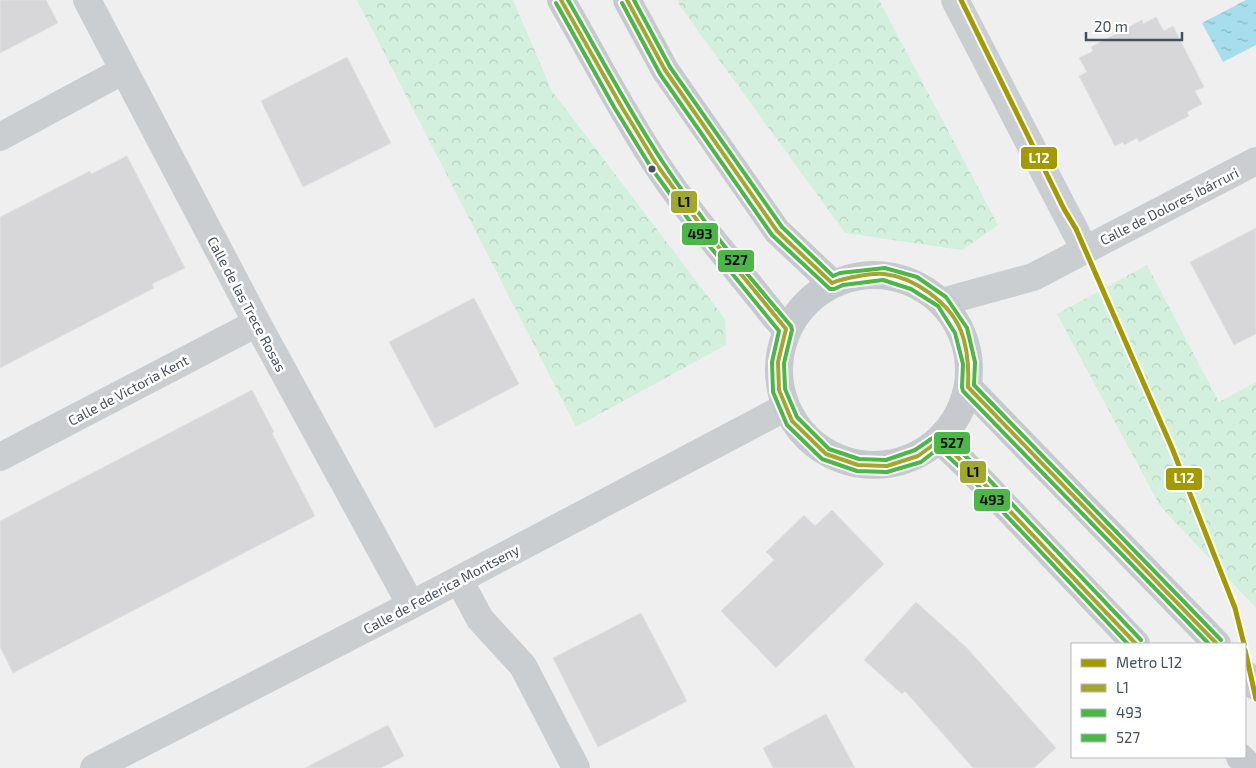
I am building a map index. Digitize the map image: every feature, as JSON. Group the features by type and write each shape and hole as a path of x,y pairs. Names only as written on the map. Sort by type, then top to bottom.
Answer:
{"main road":[{"path":"561,0 658,165 687,206 786,329"},
{"path":"627,0 665,70 777,231 832,283"},
{"path":"884,274 914,283 942,302 961,330 969,363 968,387 952,425 940,440 918,456 887,466 858,465 826,454 792,421 779,390 778,362 786,329 815,293 832,283 841,279 884,274"},
{"path":"968,387 1216,643"},
{"path":"940,440 972,471 1135,643"},
{"path":"1246,675 1256,686"},
{"path":"1241,758 1251,768"}],"street":[{"name":"Calle de las Trece Rosas","path":"87,0 257,323 411,605"},
{"path":"954,0 1085,250"},
{"path":"0,137 124,70"},
{"name":"Calle de Dolores Ibárruri","path":"942,302 1033,277 1256,162"},
{"name":"Calle de Victoria Kent","path":"0,457 257,323"},
{"name":"Calle de Federica Montseny","path":"94,768 459,580 786,407"},
{"path":"459,580 480,619 523,666 576,768"}],"green space":[{"path":"357,0 513,0 552,91 725,319 726,345 576,427"},
{"path":"678,0 879,0 998,225 962,250 845,233 680,6"},
{"path":"1147,265 1219,402 1256,382 1256,608 1160,506 1057,314"}],"water":[{"path":"1246,0 1256,0 1256,45 1223,62 1202,23"}],"building":[{"path":"0,0 46,0 58,23 0,53"},
{"path":"1156,17 1164,31 1173,26 1204,87 1195,91 1202,104 1187,112 1189,116 1139,142 1137,138 1124,145 1123,142 1115,146 1079,76 1087,72 1079,58 1093,51 1091,47 1142,20 1143,24"},
{"path":"347,57 391,143 303,187 261,101"},
{"path":"127,156 185,268 152,284 154,288 0,368 0,217 90,171 91,174"},
{"path":"1256,228 1256,334 1234,345 1190,262"},
{"path":"474,298 519,384 435,428 389,342"},
{"path":"252,390 315,516 13,673 0,647 0,521"},
{"path":"832,510 884,564 776,668 721,611 774,560 766,552 804,515 815,526"},
{"path":"916,602 967,648 1056,748 1034,768 973,768 905,691 902,694 864,660"},
{"path":"641,613 687,701 598,747 553,658"},
{"path":"826,714 855,768 773,768 763,748"},
{"path":"388,725 404,756 381,768 305,768"}],"metro line":[{"name":"L12","path":"961,0 1064,209 1076,229 1172,448 1235,608 1244,643"},
{"name":"L12","path":"1246,654 1256,699"}],"transit line":[{"name":"L1","path":"561,0 657,165 699,223 786,329 778,362 779,390 792,421 826,454 858,465 887,466 918,456 940,440 972,471 1135,643"},
{"name":"527","path":"568,0 637,122 677,183 724,245 791,326 792,330 784,363 785,389 797,417 829,449 859,459 886,460 915,450 937,435 943,435 977,467 1141,640"},
{"name":"L1","path":"627,0 665,70 777,231 832,283 858,276 884,274 907,280 940,301 949,311 961,331 968,359 968,387 1216,643"},
{"name":"527","path":"634,0 670,67 782,227 833,276 840,273 885,268 917,277 946,297 967,328 975,362 974,385 1221,640"},
{"name":"493","path":"556,3 614,107 652,169 694,227 779,331 772,362 773,392 787,425 822,459 857,471 887,472 921,462 939,448 968,475 1127,643"},
{"name":"493","path":"622,3 660,74 772,235 830,289 843,285 883,280 911,289 938,306 955,333 963,364 963,391 1208,643"}]}
